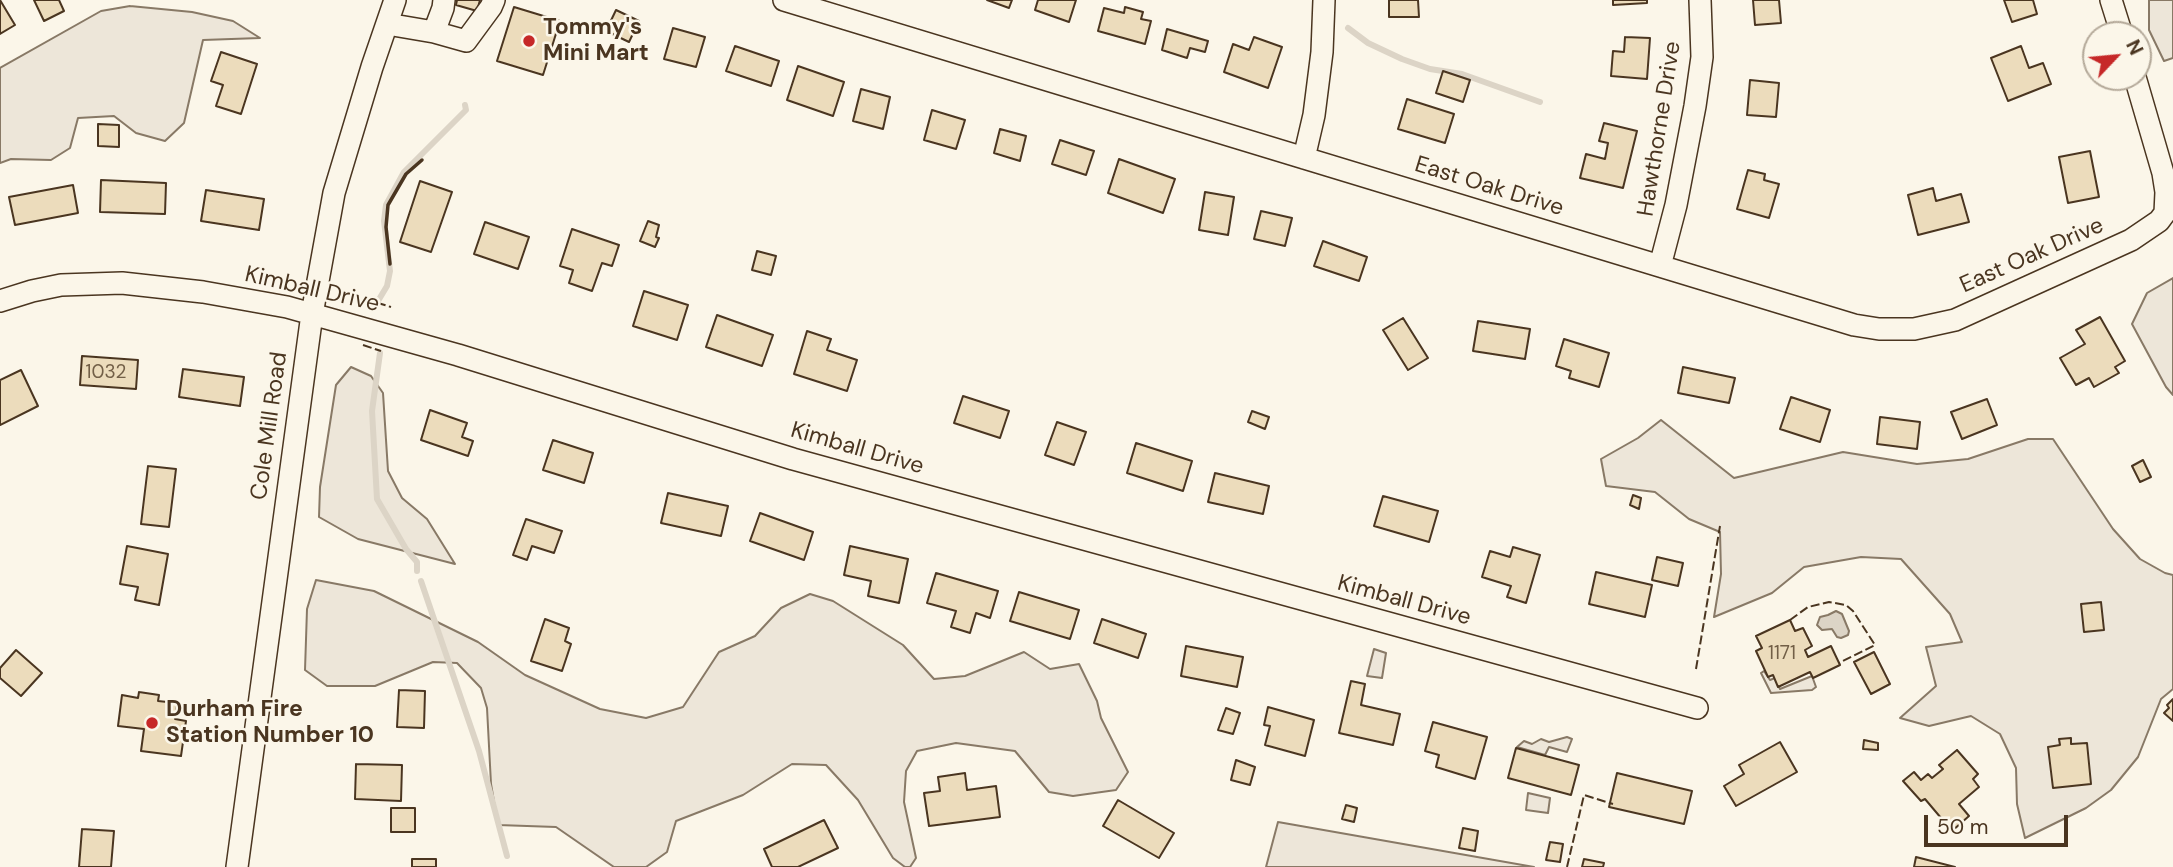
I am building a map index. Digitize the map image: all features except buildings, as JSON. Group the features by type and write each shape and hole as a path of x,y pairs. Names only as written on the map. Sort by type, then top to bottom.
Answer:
{"street":[{"name":"Cole Mill Road","path":"237,867 312,314 334,193 395,0"},
{"path":"434,32 444,0"},
{"path":"387,24 466,41 494,0"},
{"name":"East Oak Drive","path":"784,0 1660,267 1854,325 1879,329 1914,329 1955,320 2146,231 2165,213 2166,192 2139,91"},
{"path":"1304,158 1314,116 1322,52 1324,0"},
{"name":"Hawthorne Drive","path":"1660,267 1676,205 1695,106 1702,57 1700,0"},
{"path":"2111,0 2118,21"},
{"name":"Kimball Drive","path":"0,301 61,285 122,283 203,292 312,314 471,358 793,459 1697,708"}],"shaded area":[{"path":"2149,0 2173,0 2173,58 2164,61 2152,36 2152,21 2149,21"},
{"path":"130,6 192,12 233,21 260,38 203,40 184,123 165,141 136,133 114,116 78,118 70,148 51,160 11,159 0,163 0,68 101,11"},
{"path":"2173,278 2173,395 2132,324 2147,293"},
{"path":"351,367 371,376 383,393 388,471 402,498 427,519 455,564 358,539 319,517 320,487 336,385"},
{"path":"1661,420 1734,478 1843,452 1917,464 1968,459 2028,439 2053,439 2113,529 2140,559 2173,575 2173,689 2161,699 2138,757 2111,790 2086,808 2025,838 2017,804 2016,768 2000,734 1971,716 1929,726 1900,718 1936,686 1926,647 1962,642 1950,614 1901,559 1861,557 1804,567 1772,593 1714,617 1721,574 1720,532 1689,519 1655,492 1606,486 1601,459 1638,438"},
{"path":"316,580 374,591 478,642 525,675 600,709 646,718 683,707 719,652 755,636 781,608 810,594 833,601 903,645 934,679 965,676 1024,652 1050,669 1079,664 1097,701 1101,718 1128,772 1116,790 1073,796 1049,792 1015,751 956,743 917,751 906,771 904,802 916,858 910,867 905,867 893,858 858,800 826,765 792,764 743,795 676,821 667,852 646,867 614,867 556,827 498,825 491,784 487,708 481,688 457,663 433,662 375,686 327,686 305,670 307,609"},
{"path":"1836,611 1842,614 1849,631 1848,635 1841,638 1837,637 1832,629 1822,630 1817,625 1820,617"},
{"path":"1374,649 1386,653 1382,678 1367,676"},
{"path":"1764,671 1770,680 1775,678 1780,689 1812,676 1816,687 1812,690 1771,693 1761,673"},
{"path":"1567,737 1572,739 1567,752 1549,747 1545,755 1517,747 1524,741 1532,744 1541,739 1549,742"},
{"path":"1528,793 1550,798 1548,813 1526,810"},
{"path":"1278,822 1534,867 1266,867"}],"waterway":[{"path":"1348,28 1368,43 1402,59 1430,69 1462,74 1540,102"},
{"path":"378,301 387,286 390,271 384,221 386,205 404,172 466,110 465,105"},
{"path":"380,353 372,411 377,499 406,549 417,562 417,571"},
{"path":"421,581 479,751 507,856"}],"fence":[{"path":"365,299 391,307"},
{"path":"363,345 381,351"},
{"path":"1696,669 1720,526"},
{"path":"1790,620 1808,607 1829,602 1846,605 1853,611 1875,645 1839,663"},
{"path":"1567,867 1584,795 1613,804"}],"wall":[{"path":"390,264 386,227 388,205 406,174 422,160"}],"place":[{"name":"Tommy's Mini Mart","path":"529,41"},
{"name":"Durham Fire Station Number 10","path":"152,723"}]}
